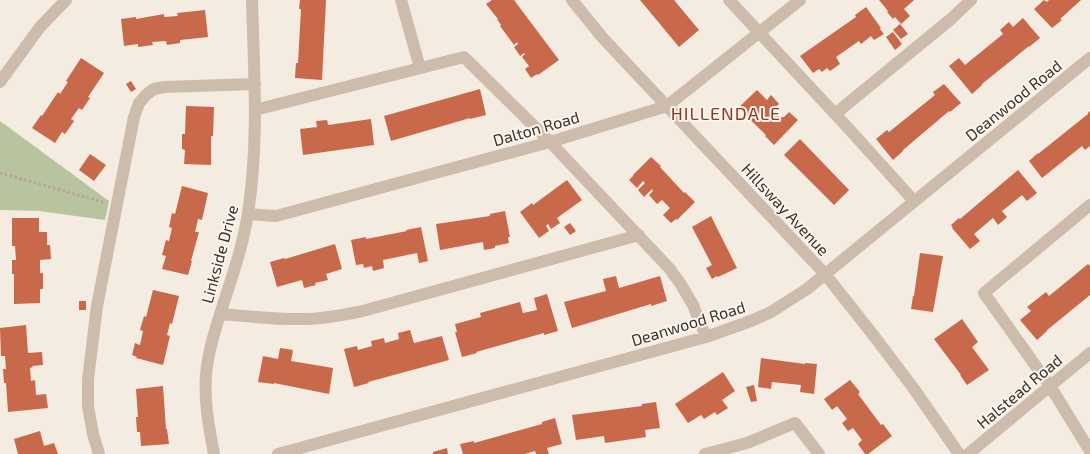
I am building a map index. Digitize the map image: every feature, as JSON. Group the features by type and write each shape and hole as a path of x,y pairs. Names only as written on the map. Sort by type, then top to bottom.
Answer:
{"street":[{"path":"0,82 40,27 66,0"},
{"name":"Linkside Drive","path":"214,454 207,414 206,374 209,353 240,252 248,214 252,180 255,84 252,0"},
{"path":"402,0 420,68"},
{"name":"Hillsway Avenue","path":"572,0 602,37 826,274 914,389 959,454"},
{"path":"728,0 914,201"},
{"name":"Dalton Road","path":"248,214 276,216 550,142 667,106 800,0"},
{"path":"835,114 951,19 971,0"},
{"path":"255,110 464,57 550,142 669,268 693,305 706,337"},
{"name":"Deanwood Road","path":"278,454 706,337 771,312 807,289 826,274 1090,58"},
{"path":"99,454 92,434 88,406 88,379 97,306 134,117 139,103 154,89 164,87 255,84"},
{"path":"1090,205 984,293 1050,386 1090,451"},
{"path":"220,314 284,319 333,317 359,312 639,236"},
{"name":"Halstead Road","path":"968,454 1090,353"},
{"path":"705,454 747,442 796,424 819,454"}],"path":[{"path":"0,173 116,205"}],"green space":[{"path":"0,121 109,201 105,220 39,211 0,210"}],"building":[{"path":"300,0 326,0 322,80 295,78 296,63 298,63"},
{"path":"492,0 514,0 559,60 531,78 525,69 529,66 522,57 525,54 520,56 514,47 518,44 517,42 514,45 486,4"},
{"path":"640,0 674,0 699,30 679,47"},
{"path":"879,0 914,0 904,9 910,16 901,24 895,17 893,19"},
{"path":"1044,0 1047,2 1049,0 1081,0 1052,28 1034,9"},
{"path":"866,7 884,34 874,40 871,36 861,44 859,41 836,57 840,64 830,71 827,68 822,72 819,69 813,73 800,56 856,17 855,15"},
{"path":"205,10 208,37 180,40 180,43 167,45 166,41 152,42 153,45 138,47 138,44 124,46 121,19 136,17 136,19 164,14 164,17 178,16 177,13"},
{"path":"1023,18 1040,38 972,94 949,66 959,58 965,65 1003,34 1000,30 1009,22 1013,27"},
{"path":"900,24 908,34 901,39 893,30"},
{"path":"893,32 902,44 895,50 886,37"},
{"path":"81,58 104,73 82,110 79,108 71,119 74,121 65,134 62,132 55,143 32,128 58,92 60,94"},
{"path":"131,81 136,89 131,92 126,84"},
{"path":"944,84 961,103 949,111 893,160 876,139 887,130 889,132 935,95 933,92"},
{"path":"480,89 486,115 391,141 384,116"},
{"path":"757,90 767,100 771,95 779,104 772,110 780,118 789,112 798,120 774,145 738,108"},
{"path":"186,106 214,107 211,165 184,164 185,150 182,149 182,134 185,134"},
{"path":"1090,111 1090,146 1085,150 1082,146 1042,178 1029,161"},
{"path":"371,119 374,145 303,155 300,129 317,127 316,121 327,120 328,125"},
{"path":"800,139 849,190 834,205 784,155"},
{"path":"90,154 106,165 94,181 79,170"},
{"path":"651,157 684,193 695,202 677,220 671,223 663,215 670,208 662,200 657,204 649,195 653,191 652,189 644,197 638,190 645,183 643,181 637,188 629,180"},
{"path":"1018,170 1037,193 1027,201 1022,195 1002,211 1007,217 998,225 993,218 974,234 980,241 970,249 951,225"},
{"path":"567,180 582,200 557,218 560,223 551,229 548,224 546,226 549,231 539,238 520,212 532,203 533,205"},
{"path":"182,186 208,193 202,220 198,219 195,232 199,232 188,275 162,269 166,256 162,255 166,240 169,241 172,228 169,227 172,213 175,214"},
{"path":"505,211 510,237 508,237 509,243 484,250 483,242 440,250 436,224 490,216 490,214"},
{"path":"711,216 737,268 712,279 706,268 712,265 692,227"},
{"path":"12,218 39,218 39,232 47,232 47,245 50,245 51,259 40,260 40,273 43,273 43,289 40,289 40,303 14,304 12,260 16,260 15,246 12,246"},
{"path":"570,223 576,231 570,235 564,227"},
{"path":"421,227 428,261 419,263 417,253 383,260 384,268 373,271 372,266 364,268 363,264 356,265 351,240 366,237 366,239"},
{"path":"335,244 342,269 326,274 328,280 304,288 302,280 277,287 270,262"},
{"path":"920,253 943,256 933,312 911,309"},
{"path":"1088,264 1090,266 1090,295 1037,340 1020,320 1031,311 1027,307 1046,292 1049,296"},
{"path":"616,276 619,288 660,276 667,301 572,328 564,302 606,291 603,279"},
{"path":"153,290 179,296 172,324 170,323 167,335 170,336 163,365 136,358 132,355 135,343 140,345 143,331 140,330 144,316 146,317"},
{"path":"547,294 558,331 544,335 544,333 462,357 455,332 457,332 455,324 481,317 480,313 520,302 523,313 537,310 534,298"},
{"path":"79,301 86,301 86,310 79,310"},
{"path":"962,319 978,342 972,347 989,370 967,385 934,339"},
{"path":"26,325 28,353 42,352 43,365 30,368 31,381 35,380 36,395 46,394 48,408 8,412 3,369 6,369 5,356 1,356 0,328"},
{"path":"410,330 414,343 442,336 449,360 354,387 344,349 357,346 358,350 372,346 371,341 384,338 385,343 399,339 398,333"},
{"path":"280,348 293,350 291,361 333,368 329,394 274,383 258,382 263,356 278,359"},
{"path":"761,358 817,364 814,394 800,392 801,385 772,382 771,389 758,387"},
{"path":"723,372 735,391 722,400 728,408 717,415 715,412 704,419 701,415 688,423 675,404"},
{"path":"850,380 881,425 883,424 892,436 868,454 865,454 858,444 862,440 853,428 848,431 842,423 847,419 837,406 832,410 824,399"},
{"path":"754,385 757,401 751,402 746,387"},
{"path":"163,386 169,444 141,446 140,432 137,432 136,389"},
{"path":"656,402 660,428 645,430 646,437 605,443 604,436 576,440 572,415 642,406 642,404"},
{"path":"555,418 562,444 547,448 549,454 536,454 535,451 525,454 463,454 460,444 474,441 474,443 542,424 542,422"},
{"path":"40,431 44,446 54,443 58,454 18,454 14,439"},
{"path":"447,448 448,454 433,454 433,452"}],"district":[{"name":"HILLENDALE","path":"726,113"}]}
